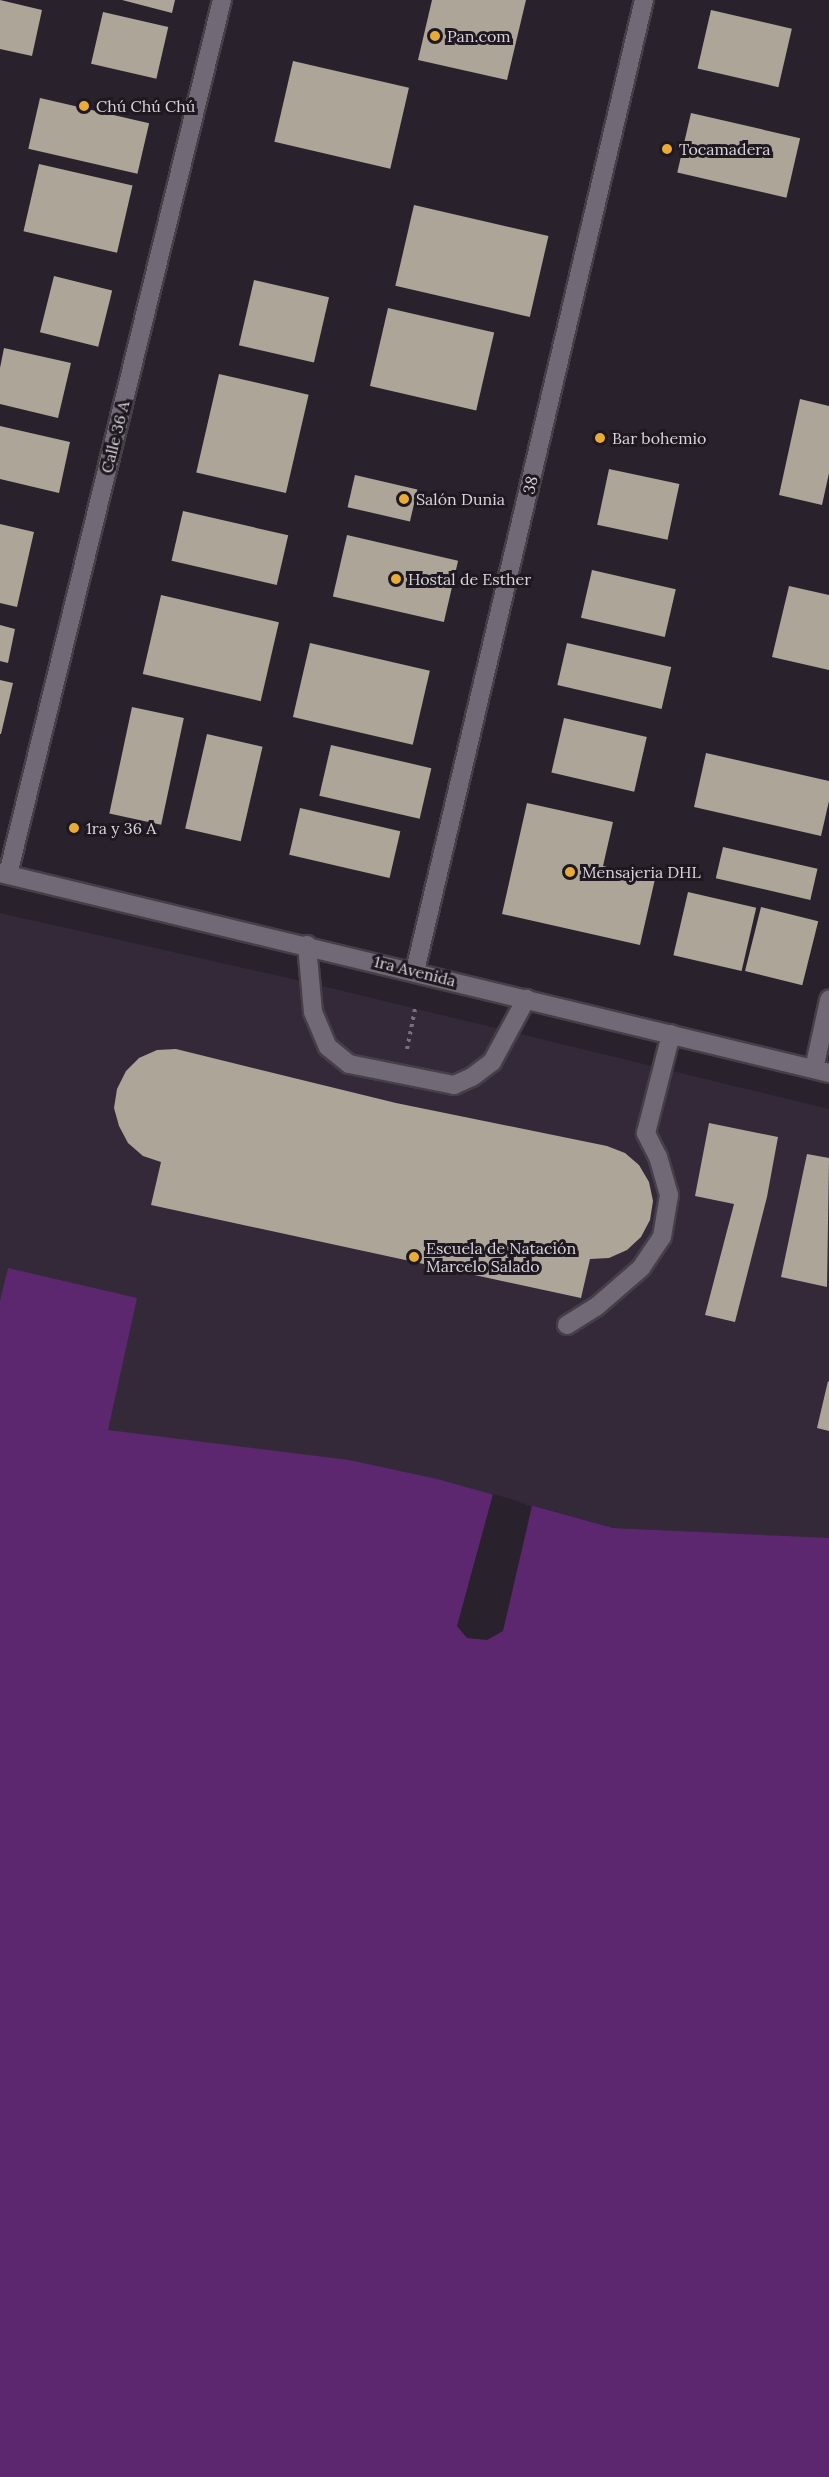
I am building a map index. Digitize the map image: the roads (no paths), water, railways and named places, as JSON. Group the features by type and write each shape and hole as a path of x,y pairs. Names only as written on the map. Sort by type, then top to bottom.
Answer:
{"street":[{"name":"Calle 36 A","path":"4,873 222,0"},
{"name":"38","path":"415,971 644,0"},
{"name":"1ra Avenida","path":"4,873 821,1071"},
{"path":"306,945 313,1012 328,1047 349,1064 454,1085 472,1077 492,1062 526,999"},
{"path":"821,1071 829,1000"},
{"path":"567,1325 596,1307 640,1268 662,1237 669,1195 658,1157 646,1133 671,1034"}],"place":[{"name":"Pan.com","path":"435,36"},
{"name":"Chú Chú Chú","path":"84,106"},
{"name":"Tocamadera","path":"667,149"},
{"name":"Bar bohemio","path":"600,438"},
{"name":"Salón Dunia","path":"404,499"},
{"name":"Hostal de Esther","path":"396,579"},
{"name":"1ra y 36 A","path":"74,828"},
{"name":"Mensajeria DHL","path":"570,872"},
{"name":"Escuela de Natación Marcelo Salado","path":"414,1257"}]}
